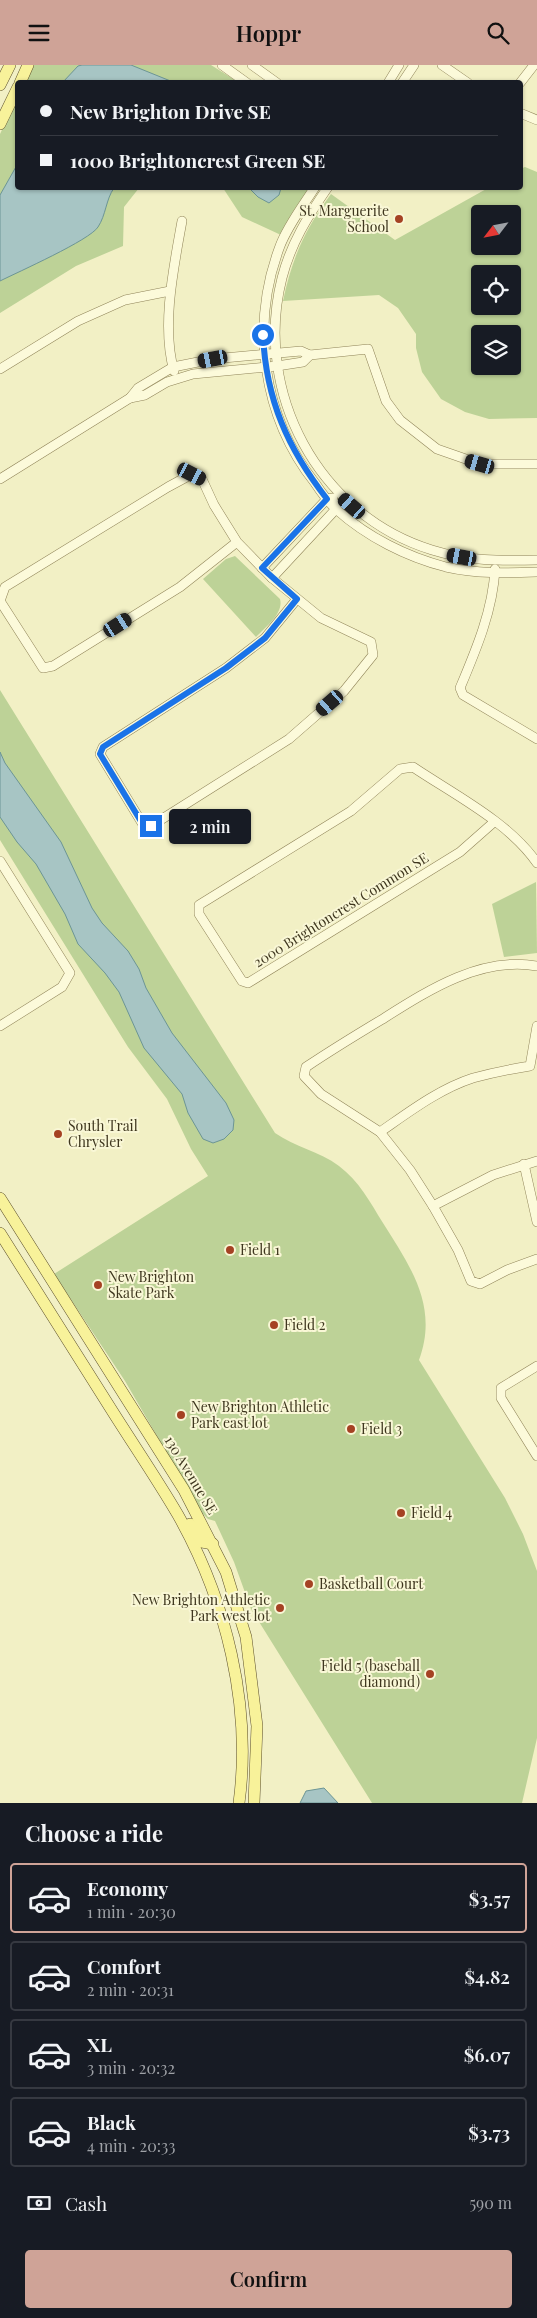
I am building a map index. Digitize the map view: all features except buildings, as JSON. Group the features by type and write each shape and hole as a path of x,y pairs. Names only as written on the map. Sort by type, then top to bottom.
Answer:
{"main road":[{"path":"0,85 10,65"},
{"path":"21,80 28,65"},
{"path":"0,124 15,93"},
{"name":"130 Avenue SE","path":"0,1198 184,1490 226,1572 246,1637 258,1726 254,1803"},
{"path":"0,1233 178,1515 209,1581 226,1634 237,1691 241,1742 238,1803"},
{"path":"130,1439 158,1471 196,1535 202,1542 213,1544 208,1560 209,1581"}],"street":[{"path":"222,65 243,80"},
{"path":"252,65 273,80"},
{"path":"390,80 399,65"},
{"path":"404,80 414,65"},
{"path":"442,65 464,80"},
{"path":"522,80 534,65"},
{"path":"523,114 537,120"},
{"path":"314,190 291,224 280,246 265,305 264,354 268,382 286,435 298,460 336,509 364,530 405,553 446,567 472,572 537,572"},
{"path":"326,190 300,229 285,268 277,305 275,352 277,366 286,406 296,431 316,464 340,495 372,520 410,542 450,555 495,561 537,560"},
{"path":"177,378 170,351 170,291 182,221"},
{"path":"0,369 78,321 125,299 170,291"},
{"path":"0,479 130,398 138,388 173,367 213,359 275,352 301,351 310,355 368,349 386,401 400,420 431,445 459,458 480,464 537,464"},
{"path":"130,398 145,395 177,378 193,374 302,362 310,355"},
{"path":"237,542 180,587 53,666 43,668 0,601 5,587 192,474 202,479 214,505 237,542 272,578 321,618 371,642 373,655 344,691 289,739 151,826 142,823 100,754 103,747 226,668 265,638 297,599"},
{"path":"262,568 327,499 340,495"},
{"path":"272,578 336,509 340,495"},
{"path":"495,561 494,589 487,617 460,688 463,695 536,736"},
{"name":"2000 Brightoncrest Common SE","path":"494,821 460,852 248,983 242,981 199,915 199,905 351,811 400,769 413,767 494,821 530,853 537,863"},
{"path":"0,861 70,973 62,987 0,1026"},
{"path":"537,966 526,964 498,966 443,983 306,1067 304,1076 321,1094 380,1132 410,1170 433,1206 458,1250 471,1281 480,1284 507,1270 537,1259"},
{"path":"380,1132 422,1103 450,1088 472,1079 530,1066 537,1026"},
{"path":"433,1206 493,1175 537,1161"},
{"path":"524,1164 537,1221"},
{"path":"537,1365 501,1388 501,1398 537,1456"}],"green space":[{"path":"34,65 211,65 235,80 27,80"},
{"path":"15,103 15,190 137,190 124,207 123,246 76,266 0,313 0,134"},
{"path":"523,168 537,172 537,418 489,419 465,412 441,399 422,372 416,348 416,334 398,308 379,295 283,301 295,257 314,219 331,194 395,240 484,190 523,190"},
{"path":"224,190 309,190 281,235 242,217"},
{"path":"235,556 280,599 281,604 277,615 256,637 203,579 226,559"},
{"path":"0,690 275,1133 331,1161 352,1178 369,1200 412,1271 424,1304 426,1322 419,1360 505,1498 523,1534 537,1571 537,1738 522,1803 372,1803 251,1609 234,1562 215,1521 208,1519 201,1512 125,1381 54,1274 208,1176 191,1149 167,1099 128,1047 0,840"},
{"path":"536,882 537,953 504,957 492,904"}],"water":[{"path":"131,65 168,80 65,80 78,66"},
{"path":"15,169 15,190 113,190 101,222 92,233 82,240 0,281 0,195"},
{"path":"251,190 280,190 279,195 269,203 258,197"},
{"path":"0,752 5,763 61,842 92,908 102,923 128,951 139,969 146,988 172,1033 226,1103 234,1120 233,1130 224,1139 213,1143 203,1139 188,1113 182,1094 144,1048 119,992 105,973 78,944 65,914 36,864 17,842 0,817"},
{"path":"324,1788 338,1803 300,1803 306,1791"}],"place":[{"name":"St. Marguerite School","path":"399,219"},
{"name":"South Trail Chrysler","path":"58,1134"},
{"name":"Field 1","path":"230,1250"},
{"name":"New Brighton Skate Park","path":"98,1285"},
{"name":"Field 2","path":"274,1325"},
{"name":"New Brighton Athletic Park east lot","path":"181,1415"},
{"name":"Field 3","path":"351,1429"},
{"name":"Field 4","path":"401,1513"},
{"name":"Basketball Court","path":"309,1584"},
{"name":"New Brighton Athletic Park west lot","path":"280,1608"},
{"name":"Field 5 (baseball diamond)","path":"430,1674"}],"route":[{"path":"151,826 142,823 100,754 103,747 226,668 265,638 297,599 262,568 327,499 298,460 276,410 265,367 263,335"}]}
